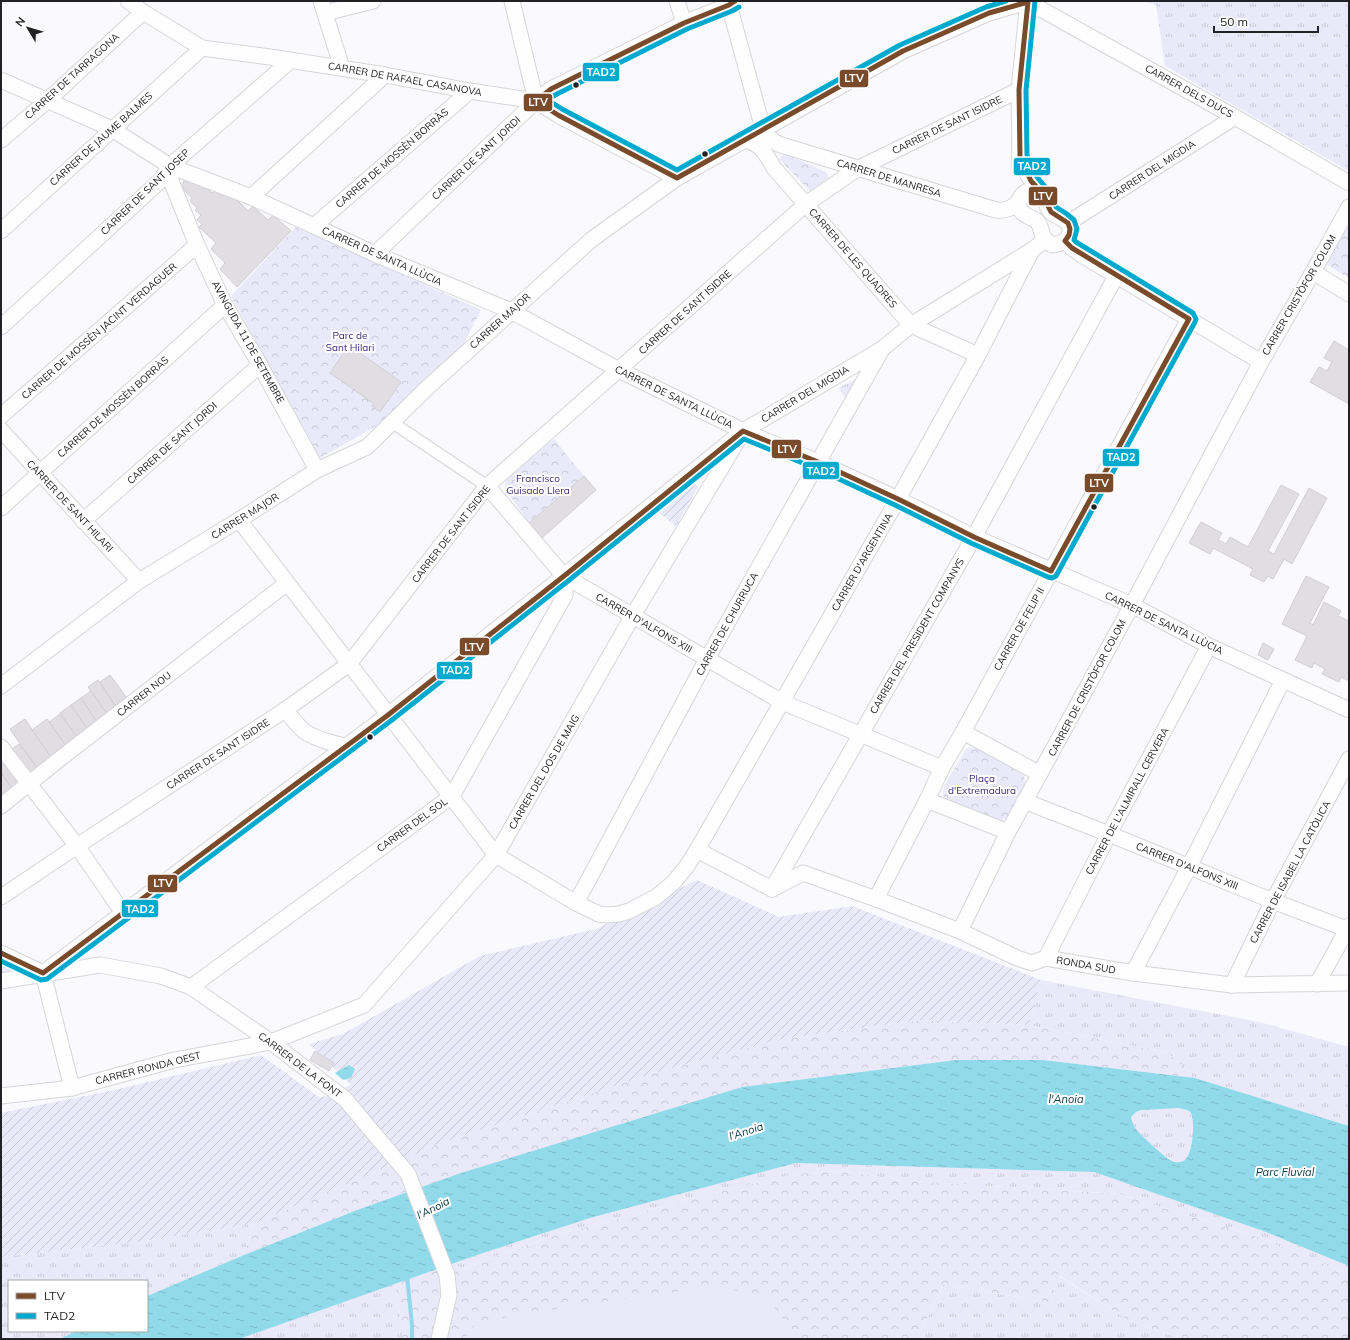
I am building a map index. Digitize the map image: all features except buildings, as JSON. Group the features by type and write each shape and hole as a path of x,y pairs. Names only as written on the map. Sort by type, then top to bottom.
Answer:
{"street":[{"name":"CARRER DE RAFAEL CASANOVA","path":"128,1 143,12 202,48 342,68 470,91 536,101 558,115 677,178"},
{"path":"342,68 323,7 373,1"},
{"path":"512,1 536,101"},
{"path":"677,1 684,22"},
{"path":"1020,157 1031,180 1041,192 1047,206 1052,212 1064,218 1068,224 1070,229 1069,235 1065,241 1059,244 1052,245 1045,240 1037,222 1024,215 1018,205 1020,199 1019,90 1029,1"},
{"name":"CARRER DELS DUCS","path":"1029,1 1349,183"},
{"name":"CARRER MAJOR","path":"1,686 139,581 318,470 367,447 428,387 591,240 677,178 903,51 989,13 1029,1"},
{"path":"732,3 762,130"},
{"name":"CARRER DE SANT JORDI","path":"374,254 536,101 551,89 684,22 732,3"},
{"name":"CARRER DE TARRAGONA","path":"1,140 47,101 143,12"},
{"name":"CARRER DE JAUME BALMES","path":"1,231 202,48"},
{"name":"CARRER DE SANT JOSEP","path":"1,326 160,181 170,166 291,60"},
{"path":"251,198 385,75"},
{"name":"CARRER DE SANTA LLÙCIA","path":"1,80 112,129 170,166 251,198 374,254 511,311 619,370 743,431 818,462 898,499 974,537 1132,605 1209,646 1349,710"},
{"name":"CARRER DE SANT ISIDRE","path":"1,897 285,710 349,664 487,486 806,204 857,169 1019,90"},
{"name":"CARRER DE MOSSÈN BORRÀS","path":"314,226 470,91"},
{"name":"CARRER DEL MIGDIA","path":"1068,224 1235,117"},
{"name":"CARRER DE MANRESA","path":"762,130 778,144 996,210 1003,211 1010,209 1027,191 1034,190 1041,192"},
{"name":"CARRER DE LES QUADRES","path":"745,140 756,143 764,152 774,168 911,325 978,355"},
{"path":"774,168 773,152 778,144"},
{"name":"AVINGUDA 11 DE SETEMBRE","path":"170,166 171,181 197,245 225,305 318,470"},
{"name":"CARRER CRISTÒFOR COLOM","path":"1261,362 1349,207"},
{"name":"CARRER DEL MIGDIA","path":"43,973 388,715 564,576 743,431 882,349 911,325 1032,250 1045,240"},
{"path":"1065,241 1072,248 1116,276 1261,362"},
{"name":"CARRER DE MOSSÈN JACINT VERDAGUER","path":"1,416 197,245"},
{"name":"CARRER D'ARGENTINA","path":"496,855 576,903 599,914 607,916 629,911 647,903 665,891 687,866 697,850 782,702 978,355 1032,250"},
{"path":"1313,272 1349,294"},
{"name":"CARRER DEL PRESIDENT COMPANYS","path":"772,889 974,537 1116,276"},
{"name":"CARRER DE MOSSÈN BORRÀS","path":"1,508 225,305"},
{"name":"CARRER DE FELIP II","path":"876,899 942,768 1189,319"},
{"name":"CARRER DE CHURRUCA","path":"576,903 707,659 882,349"},
{"name":"CARRER DE CRISTÒFOR COLOM","path":"960,931 1024,801 1132,605 1261,362"},
{"name":"CARRER DE SANT JORDI","path":"84,521 260,365"},
{"path":"392,423 487,486"},
{"name":"CARRER DE SANT HILARI","path":"1,430 139,581"},
{"name":"CARRER DEL DOS DE MAIG","path":"271,1042 364,1005 496,855 632,617 743,431"},
{"name":"CARRER D'ALFONS XIII","path":"487,486 564,576 632,617 782,702 942,768"},
{"path":"239,520 496,855"},
{"name":"CARRER DEL SOL","path":"191,987 452,796 565,595 564,576"},
{"name":"CARRER NOU","path":"1,806 287,583"},
{"name":"CARRER DE L'ALMIRALL CERVERA","path":"1046,958 1109,834 1209,646"},
{"path":"1134,973 1283,680"},
{"path":"285,710 296,724 305,732 346,747"},
{"path":"963,732 1040,774"},
{"path":"1,747 77,846 123,913"},
{"name":"CARRER DE ISABEL LA CATÒLICA","path":"1232,985 1273,901 1349,759"},
{"path":"927,800 1008,832"},
{"name":"CARRER D'ALFONS XIII","path":"1024,801 1273,901 1348,928"},
{"path":"697,850 772,889"},
{"name":"RONDA SUD","path":"772,889 803,873 960,931 1017,958 1032,963 1046,958 1134,973 1232,985 1349,983"},
{"path":"1316,984 1348,928"},
{"path":"1,953 43,973 72,1088"},
{"name":"CARRER DE LA FONT","path":"1,981 100,965 161,976 191,987 271,1042 345,1099 408,1174 447,1276 449,1295 438,1339"},
{"name":"CARRER RONDA OEST","path":"1,1096 72,1088 174,1060 271,1042"}],"green space":[{"path":"1141,1 1349,1 1349,171 1165,66 1156,5"},
{"path":"785,154 826,172 829,178 810,191 779,159"},
{"path":"1349,223 1349,278 1326,264"},
{"name":"Parc de Sant Hilari","path":"297,226 481,310 461,349 382,423 320,458 231,296"},
{"path":"854,380 856,382 846,399 838,388"},
{"name":"Francisco Guisado Llera","path":"554,439 584,476 529,523 506,490 505,484 507,478"},
{"path":"695,484 698,487 676,526 659,513"},
{"name":"Plaça d'Extremadura","path":"975,747 1023,773 1025,786 1010,816 1000,821 944,800 944,786 966,749"},
{"path":"697,880 779,917 852,906 1041,980 1029,1025 921,1020 782,1039 657,1072 447,1141 253,1224 138,1242 1,1257 1,1113 119,1089 261,1055 320,1098 351,1085 309,1044 343,1034 480,956 596,929"},
{"path":"1,959 18,973 1,976"},
{"path":"1041,980 1259,1022 1349,1047 1349,1126 1195,1078 1168,1053 1029,1025"},
{"path":"921,1020 1029,1025 1168,1053 1195,1078 1043,1060 956,1060 742,1087 357,1210 244,1255 253,1224 447,1141 657,1072 782,1039"},
{"path":"1180,1108 1189,1112 1192,1117 1193,1132 1190,1149 1185,1161 1173,1162 1139,1134 1132,1123 1131,1117 1136,1112 1149,1109"},
{"path":"796,1163 1094,1172 1266,1232 1349,1266 1349,1274 1257,1237 1119,1194 909,1181 840,1171 795,1174 694,1198 547,1238 459,1271 455,1262 590,1218"},
{"path":"840,1171 909,1181 1119,1194 1257,1237 1349,1274 1349,1339 1181,1339 1128,1320 1058,1275 1050,1303 944,1284 917,1339 795,1339 789,1325 470,1329 465,1339 402,1339 403,1332 395,1284 455,1262 459,1271 547,1238 694,1198 795,1174"},
{"path":"253,1224 244,1255 148,1296 148,1280 8,1280 8,1332 74,1332 60,1339 1,1339 1,1257 138,1242"},
{"path":"1057,1275 1128,1320 1181,1339 917,1339 944,1284 1050,1303"},
{"path":"395,1284 403,1332 402,1339 239,1339"},
{"path":"718,1286 766,1298 789,1325 795,1339 465,1339 470,1329 480,1322 579,1305"}],"water":[{"name":"Parc Fluvial","path":"956,1060 1043,1060 1195,1078 1349,1126 1349,1266 1266,1232 1094,1172 796,1163 590,1218 480,1254 239,1339 60,1339 74,1332 148,1332 148,1296 357,1210 461,1173 742,1087","holes":["1178,1108 1186,1110 1192,1115 1193,1136 1188,1156 1184,1161 1172,1161 1165,1156 1138,1131 1134,1126 1131,1117 1136,1112 1142,1110"]},
{"path":"349,1065 355,1069 351,1078 343,1080 335,1073"}],"waterway":[{"path":"407,1276 412,1339"}],"transit line":[{"name":"LTV","path":"1,953 43,973 388,715 564,576 743,431 818,462 898,499 974,537 1051,571 1189,319 1072,248 1065,241 1069,235 1070,229 1068,223 1051,212 1041,192 1031,181 1020,157 1019,90 1028,2 989,13 903,51 677,178 558,115 536,101 551,89 684,23 729,5 735,1"},
{"name":"TAD2","path":"739,7 687,29 555,95 548,100 562,109 677,170 900,45 986,7 1006,1"},
{"name":"TAD2","path":"1,961 41,980 47,979 392,720 744,439 815,468 895,505 971,543 1048,577 1052,578 1056,576 1196,319 1193,313 1076,242 1074,240 1077,229 1074,220 1056,207 1047,189 1037,177 1027,155 1026,90 1035,1"}],"water label":[{"name":"l'Anoia","path":"1066,1099"},
{"name":"l'Anoia","path":"746,1131"},
{"name":"l'Anoia","path":"433,1208"}]}
